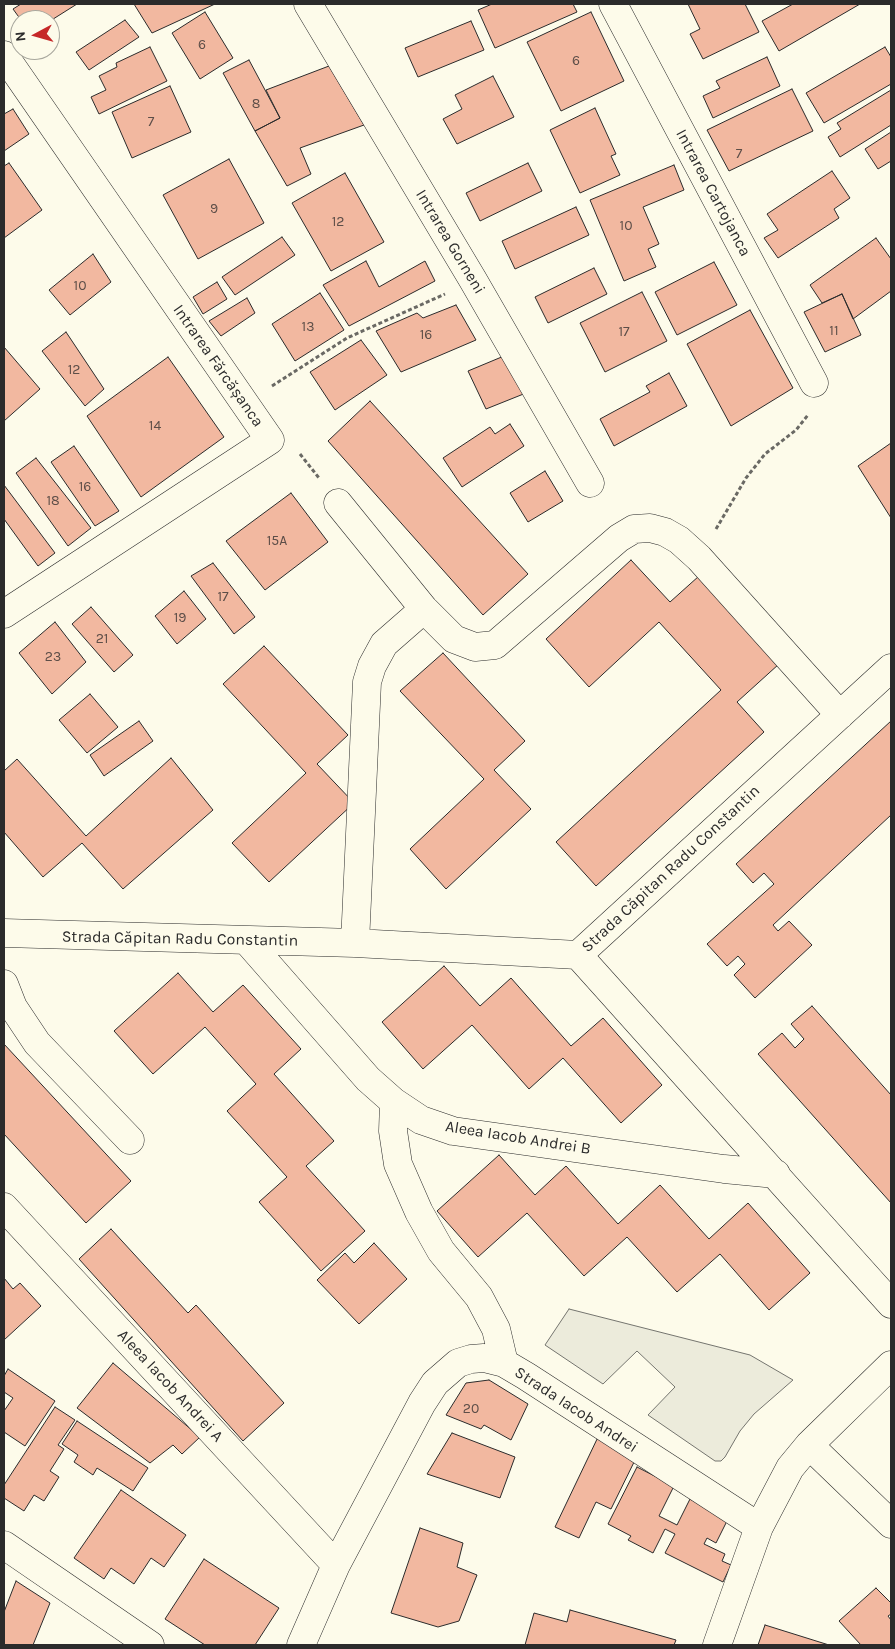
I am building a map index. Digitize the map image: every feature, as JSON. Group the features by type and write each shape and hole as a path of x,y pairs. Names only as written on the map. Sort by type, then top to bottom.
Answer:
{"street":[{"name":"Intrarea Gorneni","path":"308,4 473,280 590,483"},
{"name":"Intrarea Cartojanca","path":"613,4 814,383"},
{"name":"Intrarea Fărcășanca","path":"4,55 270,440 4,614"},
{"path":"338,503 424,609 454,639 475,647 495,645 619,538 634,529 650,528 665,532 679,540 699,558 840,714"},
{"path":"355,944 367,682 372,666 384,644 424,609"},
{"name":"Strada Căpitan Radu Constantin","path":"4,933 355,944 578,954 891,668"},
{"name":"Aleea Iacob Andrei B","path":"247,941 368,1079 394,1102 421,1120 453,1131 724,1169 776,1174"},
{"path":"578,954 891,1304"},
{"path":"4,984 13,1007 37,1043 130,1140"},
{"path":"394,1102 393,1131 398,1164 419,1212 441,1251 479,1297 496,1329 504,1364"},
{"name":"Aleea Iacob Andrei A","path":"4,1207 336,1565"},
{"name":"Strada Iacob Andrei","path":"302,1645 336,1565 422,1403 436,1383 458,1363 471,1359 484,1358 504,1364 759,1527"},
{"path":"717,1645 759,1527 790,1468 809,1445 891,1365"},
{"path":"809,1445 891,1524"},
{"path":"4,1545 150,1645"}],"path":[{"path":"244,403 347,338 473,280"},
{"path":"699,558 746,478 765,454 796,430 814,408 814,383"},
{"path":"270,440 299,452 338,503"}],"shaded area":[{"path":"569,1309 750,1355 793,1380 754,1414 740,1431 725,1457 721,1461 715,1461 648,1415 675,1387 637,1351 603,1384 545,1345"}],"building":[{"path":"21,4 77,4 60,15 60,10 13,9"},
{"path":"134,4 215,4 152,33"},
{"path":"492,4 573,4 577,12 495,48 478,10"},
{"path":"688,4 745,4 759,32 703,59 690,34 700,29"},
{"path":"793,4 860,4 779,51 762,21"},
{"path":"205,12 233,58 200,79 172,33"},
{"path":"591,12 624,81 561,111 527,42"},
{"path":"125,20 139,37 89,70 76,52"},
{"path":"471,21 484,50 418,77 405,48"},
{"path":"150,47 167,81 99,114 91,97 106,90 99,76 117,67 116,63"},
{"path":"885,47 891,57 891,84 824,123 806,93"},
{"path":"767,57 780,86 713,118 703,96 720,88 716,81"},
{"path":"249,60 280,118 255,131 223,73"},
{"path":"329,66 364,125 300,148 311,174 287,186 255,131 280,118 266,90"},
{"path":"493,76 514,117 457,144 443,119 462,109 455,95"},
{"path":"170,86 191,132 132,158 112,112"},
{"path":"792,89 813,131 729,171 707,130"},
{"path":"891,90 891,125 840,157 828,137 841,129 837,123"},
{"path":"595,108 616,154 611,156 620,175 580,193 550,130"},
{"path":"13,109 29,134 4,151 4,114"},
{"path":"891,132 891,161 878,169 865,149"},
{"path":"229,159 264,223 198,259 163,195"},
{"path":"9,163 42,210 4,238 4,166"},
{"path":"528,163 542,191 480,221 466,193"},
{"path":"674,165 684,190 643,207 659,244 648,249 656,267 624,281 590,200"},
{"path":"832,171 850,198 834,209 839,218 778,258 764,238 778,230 767,214"},
{"path":"345,173 384,242 331,271 292,203"},
{"path":"576,207 589,235 515,269 502,241"},
{"path":"282,237 295,255 235,295 222,277"},
{"path":"876,238 891,259 891,291 853,319 842,294 822,303 810,285"},
{"path":"93,254 111,282 70,315 49,290"},
{"path":"366,261 379,287 425,261 435,281 349,326 323,285"},
{"path":"714,262 737,305 677,335 655,292"},
{"path":"594,268 607,294 548,323 535,297"},
{"path":"217,282 227,299 203,314 193,297"},
{"path":"642,292 667,341 605,372 580,323"},
{"path":"320,293 344,330 295,361 272,324"},
{"path":"842,294 861,335 825,352 804,312"},
{"path":"247,298 255,313 221,336 209,321"},
{"path":"456,305 476,340 401,372 376,331 417,313 423,318"},
{"path":"750,310 793,388 731,426 687,344"},
{"path":"66,332 104,389 85,406 42,351"},
{"path":"361,340 387,375 335,410 310,372"},
{"path":"4,347 40,389 4,421"},
{"path":"504,356 526,393 486,409 468,371"},
{"path":"168,357 224,437 141,497 87,416"},
{"path":"669,373 687,406 614,446 600,419 650,392 646,386"},
{"path":"370,401 528,574 483,615 328,441"},
{"path":"510,424 524,446 462,487 443,458 490,427 495,434"},
{"path":"891,443 891,518 858,466"},
{"path":"74,446 119,511 95,526 51,462"},
{"path":"36,458 91,528 68,546 16,473"},
{"path":"545,471 563,501 528,522 510,493"},
{"path":"4,485 55,553 38,566 4,519"},
{"path":"291,493 328,542 265,590 226,541"},
{"path":"631,560 670,602 699,576 779,664 737,702 764,732 596,886 556,842 721,690 659,622 589,687 546,639"},
{"path":"213,563 255,617 234,634 191,576"},
{"path":"184,591 206,619 177,644 155,616"},
{"path":"91,607 133,655 114,672 72,624"},
{"path":"55,622 86,662 52,694 19,653"},
{"path":"264,646 348,735 317,764 354,803 269,882 232,843 306,773 223,684"},
{"path":"443,653 525,741 494,770 531,809 446,889 410,849 484,779 400,691"},
{"path":"90,694 118,727 87,753 59,720"},
{"path":"139,721 153,741 104,776 90,755"},
{"path":"891,721 891,815 773,925 778,931 789,921 812,945 755,998 734,975 745,964 738,956 727,966 707,944 774,884 764,873 753,883 736,864"},
{"path":"171,758 213,810 123,889 82,843 43,877 4,832 4,771 17,759 86,836"},
{"path":"444,966 480,1006 511,978 571,1046 603,1018 662,1085 621,1123 563,1058 529,1089 472,1025 423,1069 382,1022"},
{"path":"178,973 213,1012 243,985 301,1049 274,1074 334,1141 306,1166 365,1231 321,1271 259,1202 287,1177 227,1111 256,1084 205,1027 153,1074 114,1031"},
{"path":"812,1006 891,1095 891,1203 758,1054 782,1033 795,1048 804,1039 791,1024"},
{"path":"4,1044 131,1181 86,1223 4,1134"},
{"path":"499,1155 535,1195 566,1166 618,1224 660,1185 709,1239 748,1203 810,1273 769,1310 720,1254 677,1292 627,1237 584,1276 527,1213 478,1257 437,1211"},
{"path":"111,1229 188,1313 196,1305 284,1403 243,1441 79,1259"},
{"path":"374,1243 407,1279 359,1324 317,1280 345,1253 354,1263"},
{"path":"4,1278 13,1289 20,1283 41,1306 4,1340"},
{"path":"113,1363 200,1437 182,1454 173,1445 150,1463 77,1408"},
{"path":"8,1369 55,1401 25,1446 4,1432 4,1411 13,1398 4,1392 4,1376"},
{"path":"489,1380 528,1404 511,1440 484,1425 481,1429 446,1415 466,1383"},
{"path":"55,1407 75,1420 58,1445 64,1449 50,1471 59,1477 44,1501 34,1495 24,1511 4,1498 4,1485"},
{"path":"77,1421 148,1468 133,1491 97,1468 93,1475 74,1462 78,1455 62,1444"},
{"path":"452,1433 515,1457 500,1498 427,1474"},
{"path":"599,1435 638,1454 611,1509 596,1502 579,1538 555,1527"},
{"path":"637,1467 674,1486 659,1516 677,1525 690,1499 728,1519 716,1543 707,1538 704,1544 725,1554 722,1561 731,1565 723,1582 665,1553 675,1534 665,1529 653,1553 628,1540 631,1536 608,1524"},
{"path":"121,1490 186,1535 164,1567 151,1558 134,1584 111,1568 104,1579 74,1558"},
{"path":"420,1528 463,1543 457,1567 477,1575 459,1621 438,1627 391,1613"},
{"path":"204,1559 279,1608 255,1645 205,1645 165,1619"},
{"path":"16,1581 50,1603 33,1645 4,1645 4,1612"},
{"path":"876,1588 891,1603 891,1614 888,1616 891,1620 891,1645 861,1645 839,1621"},
{"path":"570,1610 676,1640 674,1645 525,1645 534,1613 567,1622"},
{"path":"765,1625 829,1645 758,1645"}]}
